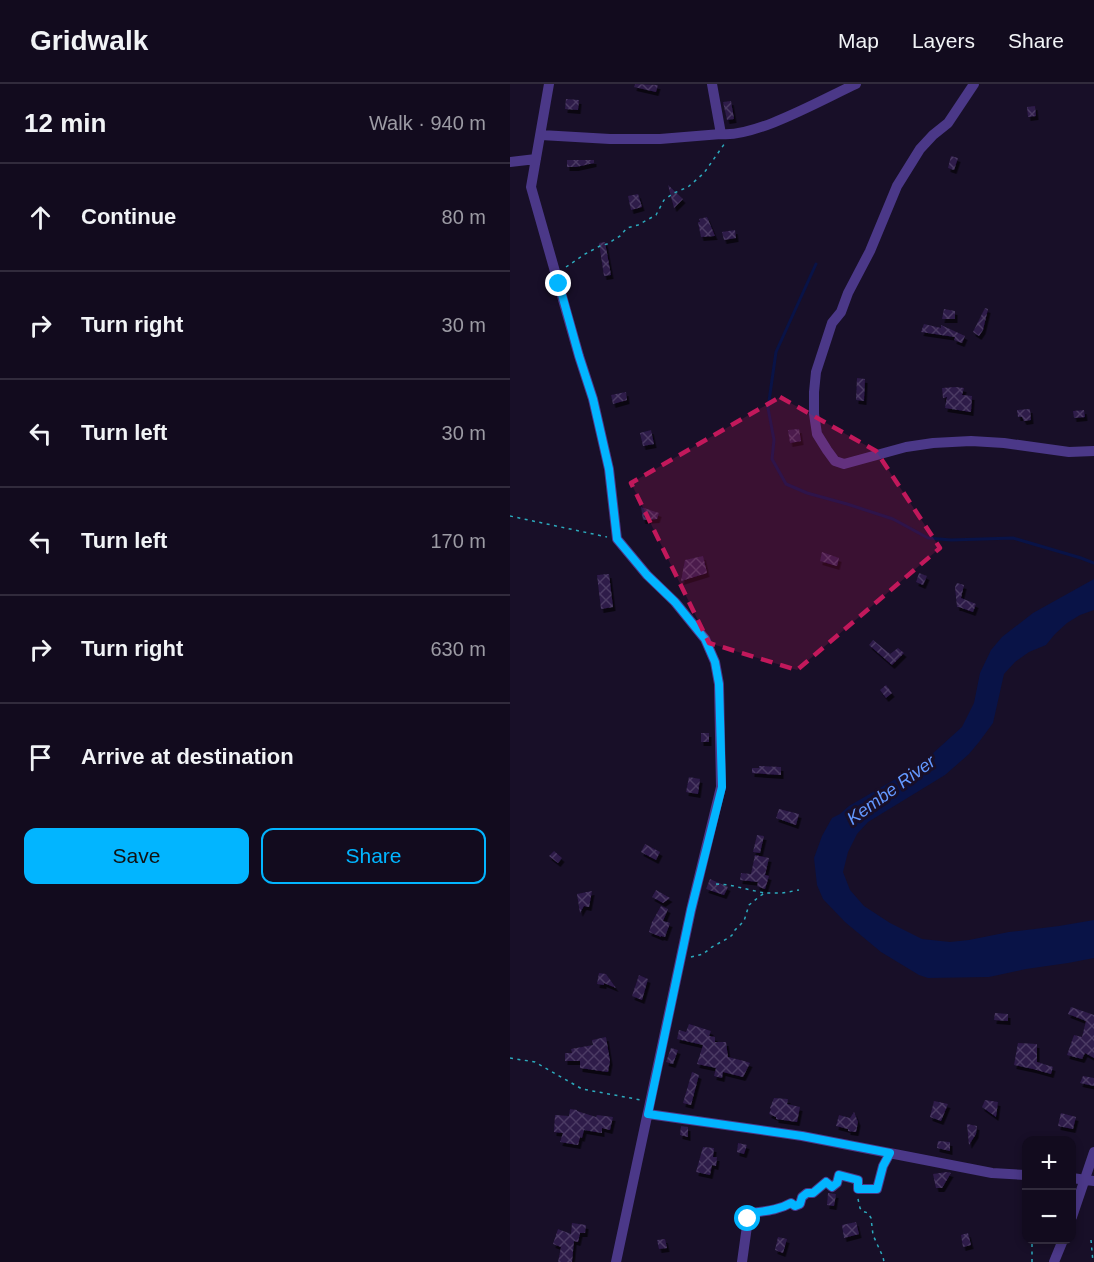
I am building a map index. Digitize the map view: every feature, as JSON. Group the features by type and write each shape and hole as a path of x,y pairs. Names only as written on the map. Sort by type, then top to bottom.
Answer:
{"street":[{"path":"549,84 531,187 593,399 609,469 617,539 647,575 675,602 705,639 715,662 719,684 722,787 691,910 616,1262"},
{"path":"712,84 725,135"},
{"path":"541,135 610,139 725,135 757,129 856,84"},
{"path":"974,84 948,123 920,149 897,186 841,312 832,322 816,372 814,414 817,434 835,461 844,464 906,447 971,441 1069,452 1094,451"},
{"path":"510,162 536,159"},
{"path":"648,1114 802,1136 992,1173 1022,1175"},
{"path":"1076,1207 1090,1180 1089,1166 1094,1152"},
{"path":"742,1262 748,1219 751,1213 773,1210 791,1203 795,1206 800,1204 802,1197 807,1193 813,1193 826,1182 832,1187 837,1183 839,1175 858,1180 858,1189 877,1189 883,1166 890,1153"},
{"path":"1054,1262 1061,1244"}],"path":[{"path":"556,276 585,254 620,236 627,228 656,215 664,200 688,187 704,173 722,148 725,135"},
{"path":"510,516 617,539"},
{"path":"716,884 765,893 799,890"},
{"path":"681,958 703,954 712,946 730,937 744,921 749,905 765,893"},
{"path":"510,1058 535,1062 582,1089 651,1101"},
{"path":"858,1189 860,1208 871,1218 873,1235 884,1262"},
{"path":"1091,1240 1092,1262"},
{"path":"1032,1244 1032,1262"}],"highlighted area":[{"path":"780,397 876,451 940,548 797,670 709,643 631,483"}],"water":[{"name":"Kembe River","path":"1094,579 1094,610 1067,623 1046,645 1029,652 1015,662 1004,674 993,723 979,742 945,775 868,822 857,834 848,852 843,872 850,890 864,906 890,923 922,939 950,942 969,940 1094,920 1094,958 989,977 928,978 919,975 881,952 845,922 823,899 817,885 814,858 822,836 832,818 931,755 962,727 974,703 980,673 991,650 1002,637 1033,613"}],"building":[{"path":"635,84 658,85 656,92 634,87"},
{"path":"566,99 579,100 578,110 565,109"},
{"path":"731,101 734,119 727,120 723,102"},
{"path":"1035,106 1036,116 1028,117 1027,107"},
{"path":"951,156 958,158 954,170 948,168"},
{"path":"567,160 594,160 594,163 567,167"},
{"path":"668,185 683,199 674,208"},
{"path":"638,194 642,207 631,210 628,196"},
{"path":"707,217 715,236 701,237 698,222 700,222 699,219"},
{"path":"735,230 736,238 724,240 722,232"},
{"path":"605,242 611,275 604,276 599,243"},
{"path":"985,308 988,309 983,330 979,336 973,332"},
{"path":"944,309 955,311 955,319 942,319"},
{"path":"924,324 941,328 941,325 965,336 962,343 954,340 955,337 921,332"},
{"path":"857,378 865,379 864,401 856,400"},
{"path":"942,388 964,388 962,395 972,396 971,412 945,408 947,397 943,398"},
{"path":"626,392 627,400 613,404 611,395"},
{"path":"1030,409 1031,420 1024,421 1022,417 1018,417 1017,410"},
{"path":"1084,410 1085,417 1074,418 1073,411"},
{"path":"799,429 801,441 790,443 788,430"},
{"path":"651,430 654,444 643,446 640,433"},
{"path":"641,507 659,513 657,519 643,520"},
{"path":"822,552 839,558 837,566 820,561"},
{"path":"703,556 707,573 681,581 685,560"},
{"path":"919,573 927,576 923,585 916,582"},
{"path":"609,574 613,607 601,609 597,575"},
{"path":"957,583 964,585 961,598 976,604 973,612 957,607 955,587"},
{"path":"873,640 890,654 898,648 904,653 892,665 869,645"},
{"path":"886,685 892,693 886,698 880,690"},
{"path":"701,733 709,733 709,742 701,742"},
{"path":"759,766 781,767 781,775 752,773 752,768 759,768"},
{"path":"689,777 700,779 698,794 686,792"},
{"path":"779,809 799,814 796,825 776,818"},
{"path":"757,835 764,836 760,853 753,852"},
{"path":"645,844 660,852 656,860 641,852"},
{"path":"554,851 562,858 558,863 549,856"},
{"path":"755,855 769,858 765,875 769,876 765,889 757,886 758,882 740,880 741,873 751,874"},
{"path":"710,879 728,887 724,895 706,889"},
{"path":"656,890 670,898 663,903 652,897"},
{"path":"592,891 589,907 584,906 580,913 577,894"},
{"path":"661,906 668,909 663,921 670,923 665,937 649,932"},
{"path":"599,973 606,974 616,988 604,983 604,985 597,984"},
{"path":"639,975 648,979 642,1000 632,996"},
{"path":"1071,1007 1094,1015 1094,1058 1085,1053 1082,1059 1067,1055 1074,1035 1082,1037 1086,1021 1068,1014"},
{"path":"995,1013 1008,1014 1008,1021 994,1020"},
{"path":"689,1024 711,1031 709,1036 715,1037 715,1042 726,1042 728,1057 750,1063 743,1077 723,1072 722,1078 714,1076 716,1068 697,1064 703,1045 677,1039 679,1030 686,1032"},
{"path":"606,1037 610,1061 608,1072 580,1068 580,1061 565,1061 565,1053 572,1053 571,1049 593,1045 592,1040"},
{"path":"1018,1043 1037,1044 1037,1062 1053,1067 1051,1074 1014,1065"},
{"path":"671,1048 678,1050 673,1064 666,1062"},
{"path":"692,1072 699,1075 691,1105 683,1103"},
{"path":"1083,1076 1094,1078 1094,1086 1080,1083"},
{"path":"774,1098 788,1099 787,1104 800,1107 797,1122 776,1119 769,1114"},
{"path":"985,1100 998,1102 996,1117 982,1107"},
{"path":"934,1101 948,1104 941,1121 930,1117"},
{"path":"570,1109 596,1117 597,1115 613,1117 610,1130 602,1128 602,1133 584,1130 578,1145 560,1142 563,1133 554,1132 555,1115 569,1116"},
{"path":"854,1112 858,1122 856,1132 836,1126 839,1115 850,1118"},
{"path":"1061,1113 1076,1117 1073,1129 1058,1126"},
{"path":"967,1124 977,1126 976,1134 969,1145"},
{"path":"681,1126 688,1127 688,1137 680,1135"},
{"path":"938,1141 950,1142 950,1151 937,1148"},
{"path":"738,1143 747,1145 744,1154 737,1152"},
{"path":"703,1147 714,1148 713,1157 717,1157 716,1166 712,1165 710,1175 696,1172"},
{"path":"951,1173 942,1188 936,1188 933,1174"},
{"path":"828,1193 836,1194 834,1206 827,1205"},
{"path":"856,1222 859,1234 844,1238 842,1225"},
{"path":"572,1223 586,1225 585,1233 580,1233 578,1242 574,1241 572,1262 558,1262 561,1247 553,1244 558,1229 571,1234"},
{"path":"968,1233 971,1245 963,1247 961,1235"},
{"path":"778,1237 787,1239 783,1253 775,1250"},
{"path":"665,1239 667,1248 659,1249 657,1240"}],"waterway":[{"path":"816,264 776,352 768,408 774,440 772,459 786,484 807,493 893,519 928,538 951,540 1013,538 1094,563"}],"route":[{"path":"559,284 593,399 609,469 617,539 647,575 675,602 705,639 715,662 719,684 722,787 691,910 648,1114 802,1136 890,1153 883,1166 877,1189 858,1189 858,1180 839,1175 837,1183 832,1187 826,1182 813,1193 807,1193 802,1197 800,1204 795,1206 791,1203 773,1210 751,1213 748,1219"}]}
